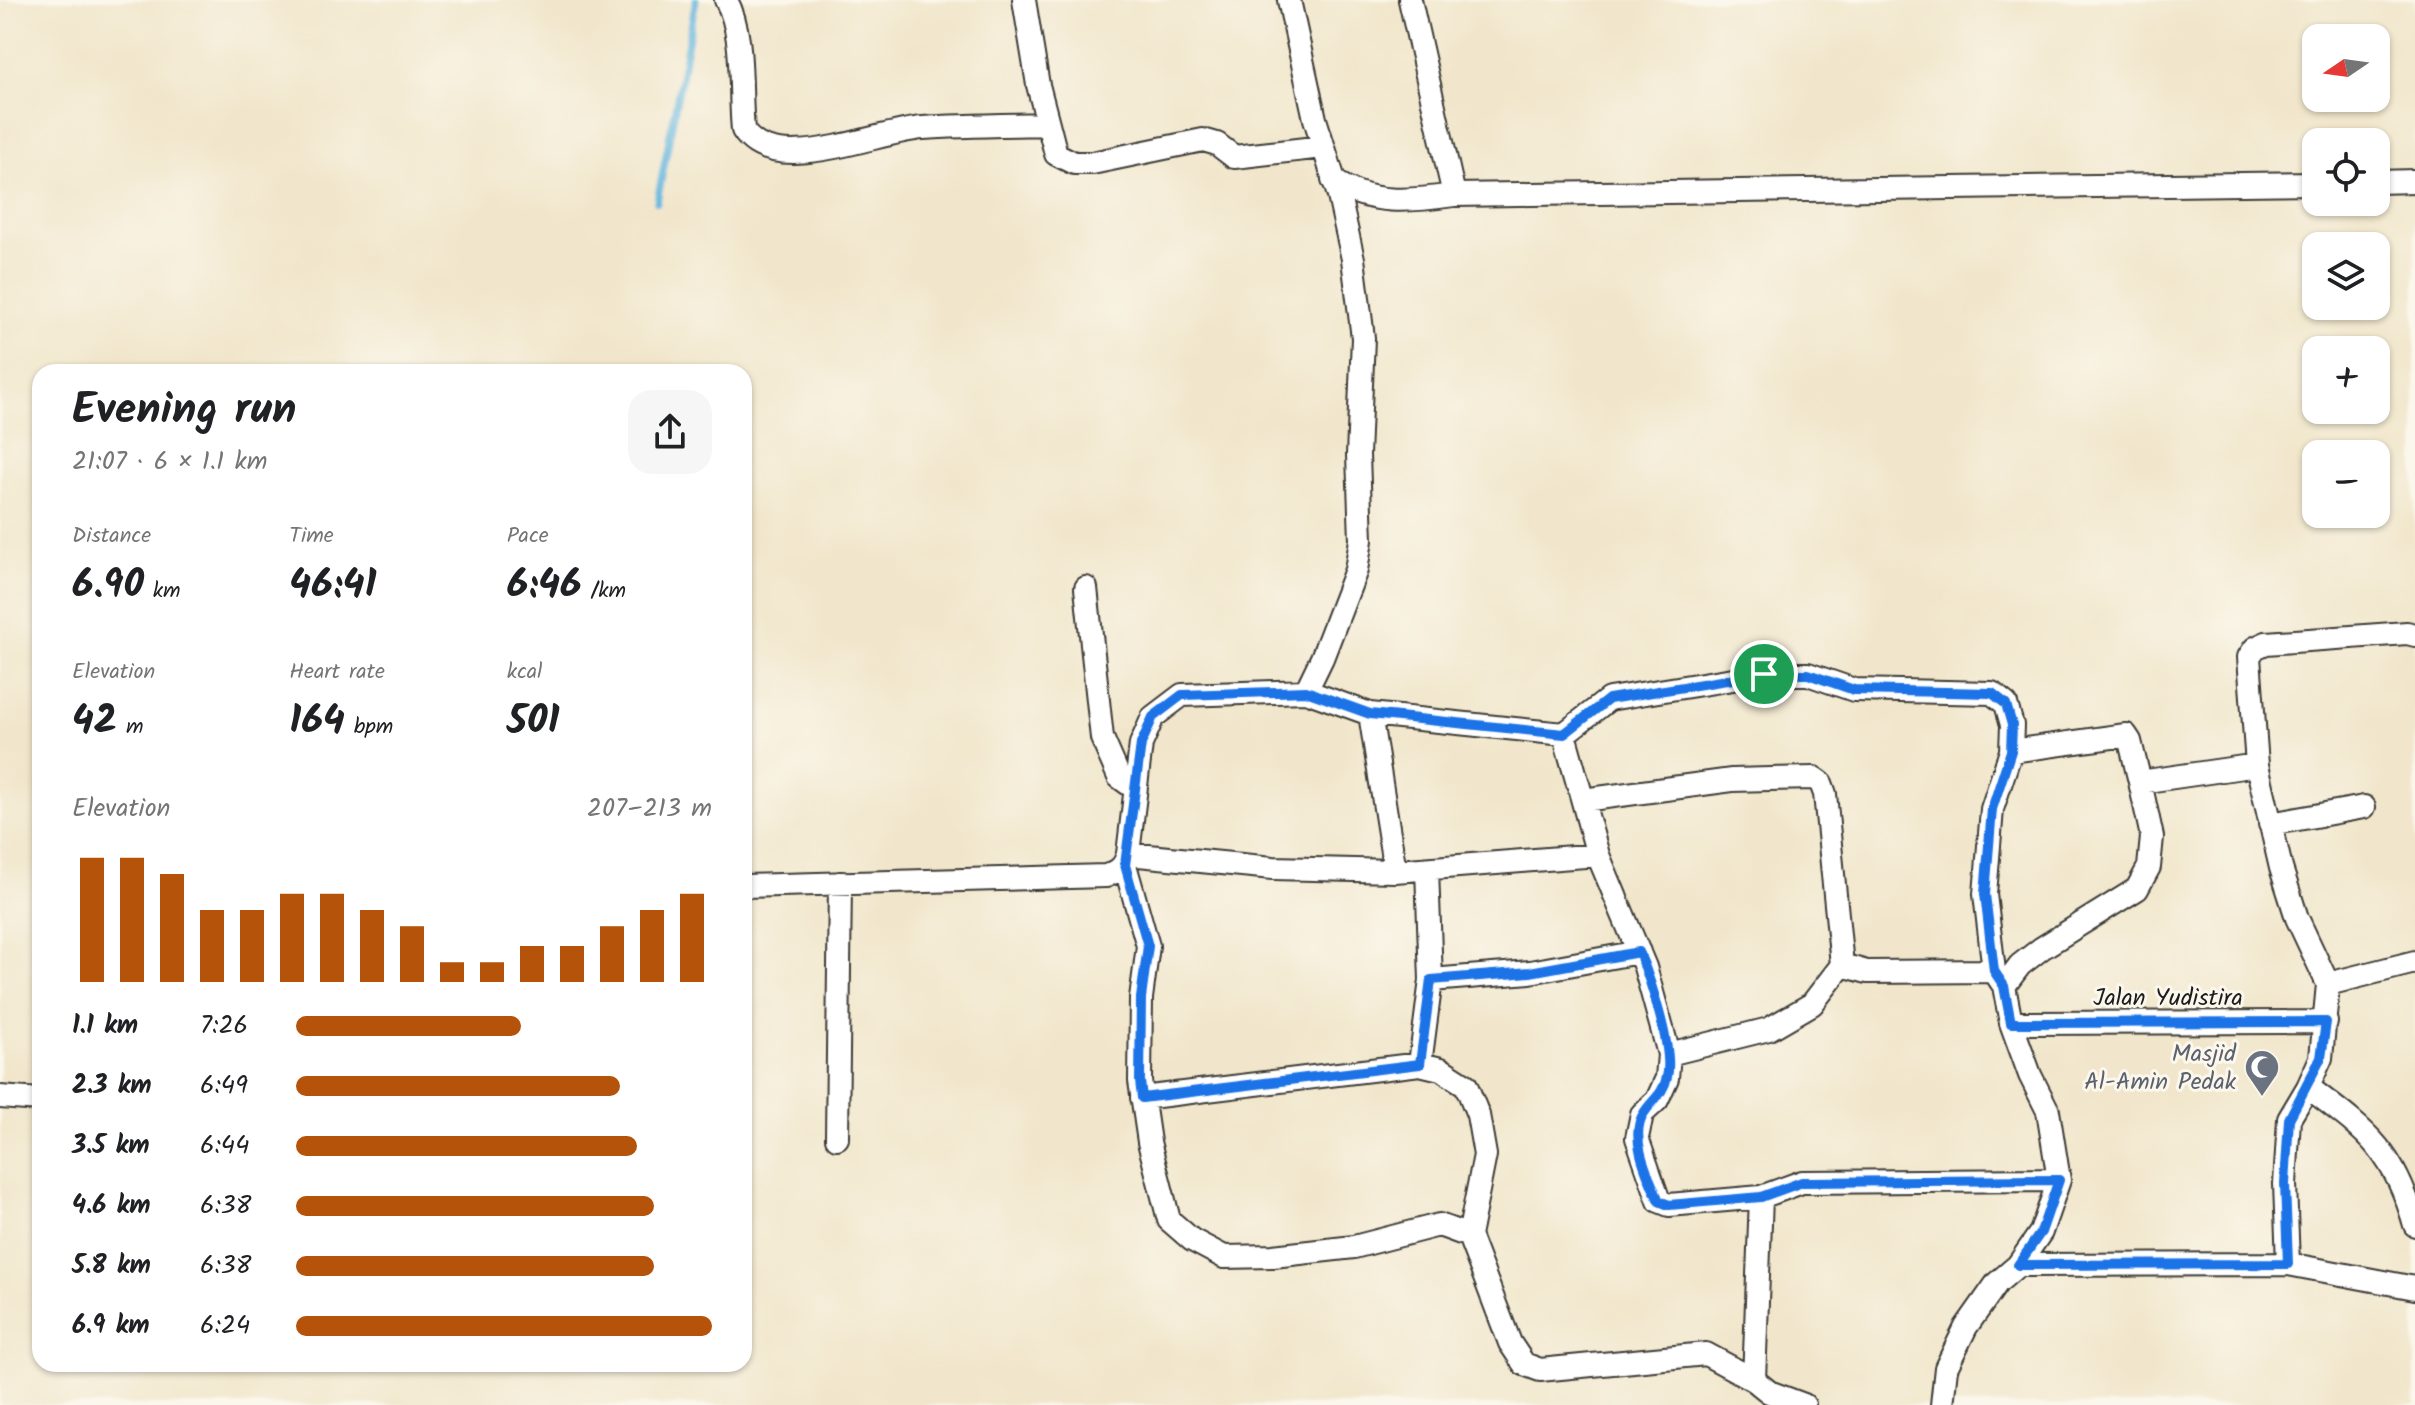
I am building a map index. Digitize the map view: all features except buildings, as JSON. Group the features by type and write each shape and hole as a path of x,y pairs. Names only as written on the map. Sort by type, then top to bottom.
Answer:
{"street":[{"path":"726,0 732,11 738,41 743,130 750,142 758,147 780,152 807,152 920,128 1047,124"},
{"path":"1024,0 1047,124 1056,154 1074,163 1092,163 1203,140 1217,144 1234,157 1323,147"},
{"path":"1289,0 1353,259 1363,338 1358,455 1361,540 1356,570 1306,691"},
{"path":"1410,0 1454,195"},
{"path":"1333,180 1348,191 1364,197 1410,201 1454,195 2302,183"},
{"path":"2390,182 2415,181"},
{"path":"1086,588 1102,738 1119,777 1134,788"},
{"path":"2288,1264 2285,1184 2289,1119 2321,1058 2328,984 2297,918 2270,824 2257,765 2249,657 2255,648 2266,643 2407,633 2415,635"},
{"path":"1469,1236 1439,1225 1354,1247 1273,1256 1224,1257 1192,1240 1169,1220 1149,1142 1142,1098 1141,998 1148,946 1126,860 1141,744 1153,717 1182,695 1306,691 1370,714 1564,734 1609,699 1764,674 1808,674 1854,690 1992,693 2006,704 2012,725 2011,751 1992,809 1985,894 1999,978 2030,1075 2048,1111 2059,1180 2041,1232 2018,1265 1997,1283 1966,1327 1946,1368 1942,1405"},
{"path":"1370,714 1395,871"},
{"path":"1564,734 1598,855 1639,952 1669,1054 1667,1078 1657,1100 1642,1114 1637,1138 1659,1201 1669,1205 1761,1197 1802,1182 2059,1180"},
{"path":"1842,965 1867,972 1999,978 2137,889 2149,867 2152,837 2126,735 2011,751"},
{"path":"2140,782 2257,765"},
{"path":"1583,800 1732,780 1814,778 1821,783 1825,794 1842,965 1812,1004 1769,1029 1728,1042 1669,1054"},
{"path":"2270,824 2364,807"},
{"path":"1126,860 1395,871 1598,855"},
{"path":"752,886 1106,876 1119,871 1126,860"},
{"path":"1420,1064 1431,980 1427,869"},
{"path":"837,1138 840,883"},
{"path":"1431,980 1530,972 1639,952"},
{"path":"2328,984 2415,962"},
{"name":"Jalan Yudistira","path":"2011,1023 2326,1022"},
{"path":"1142,1098 1420,1064 1441,1069 1466,1085 1478,1115 1485,1155 1469,1236 1510,1343 1524,1364 1540,1370 1706,1354 1754,1380 1769,1392 1804,1405"},
{"path":"2308,1087 2371,1135 2396,1171 2415,1225"},
{"path":"0,1097 32,1099"},
{"path":"1754,1380 1761,1197"},
{"path":"2018,1265 2288,1264 2415,1288"}],"waterway":[{"path":"657,202 696,0"}],"place":[{"name":"Masjid Al-Amin Pedak","path":"2262,1098"}],"route":[{"path":"1764,674 1808,674 1854,690 1992,693 2006,704 2012,725 2011,751 1992,809 1985,894 1994,971 2004,986 2011,1023 2326,1022 2321,1058 2289,1119 2285,1184 2288,1264 2018,1265 2041,1232 2059,1180 1802,1182 1761,1197 1669,1205 1659,1201 1637,1138 1642,1114 1657,1100 1667,1078 1669,1054 1639,952 1530,972 1431,980 1420,1064 1142,1098 1141,998 1148,946 1125,865 1141,744 1153,717 1182,695 1306,691 1370,714 1564,734 1609,699 1764,674"}]}
